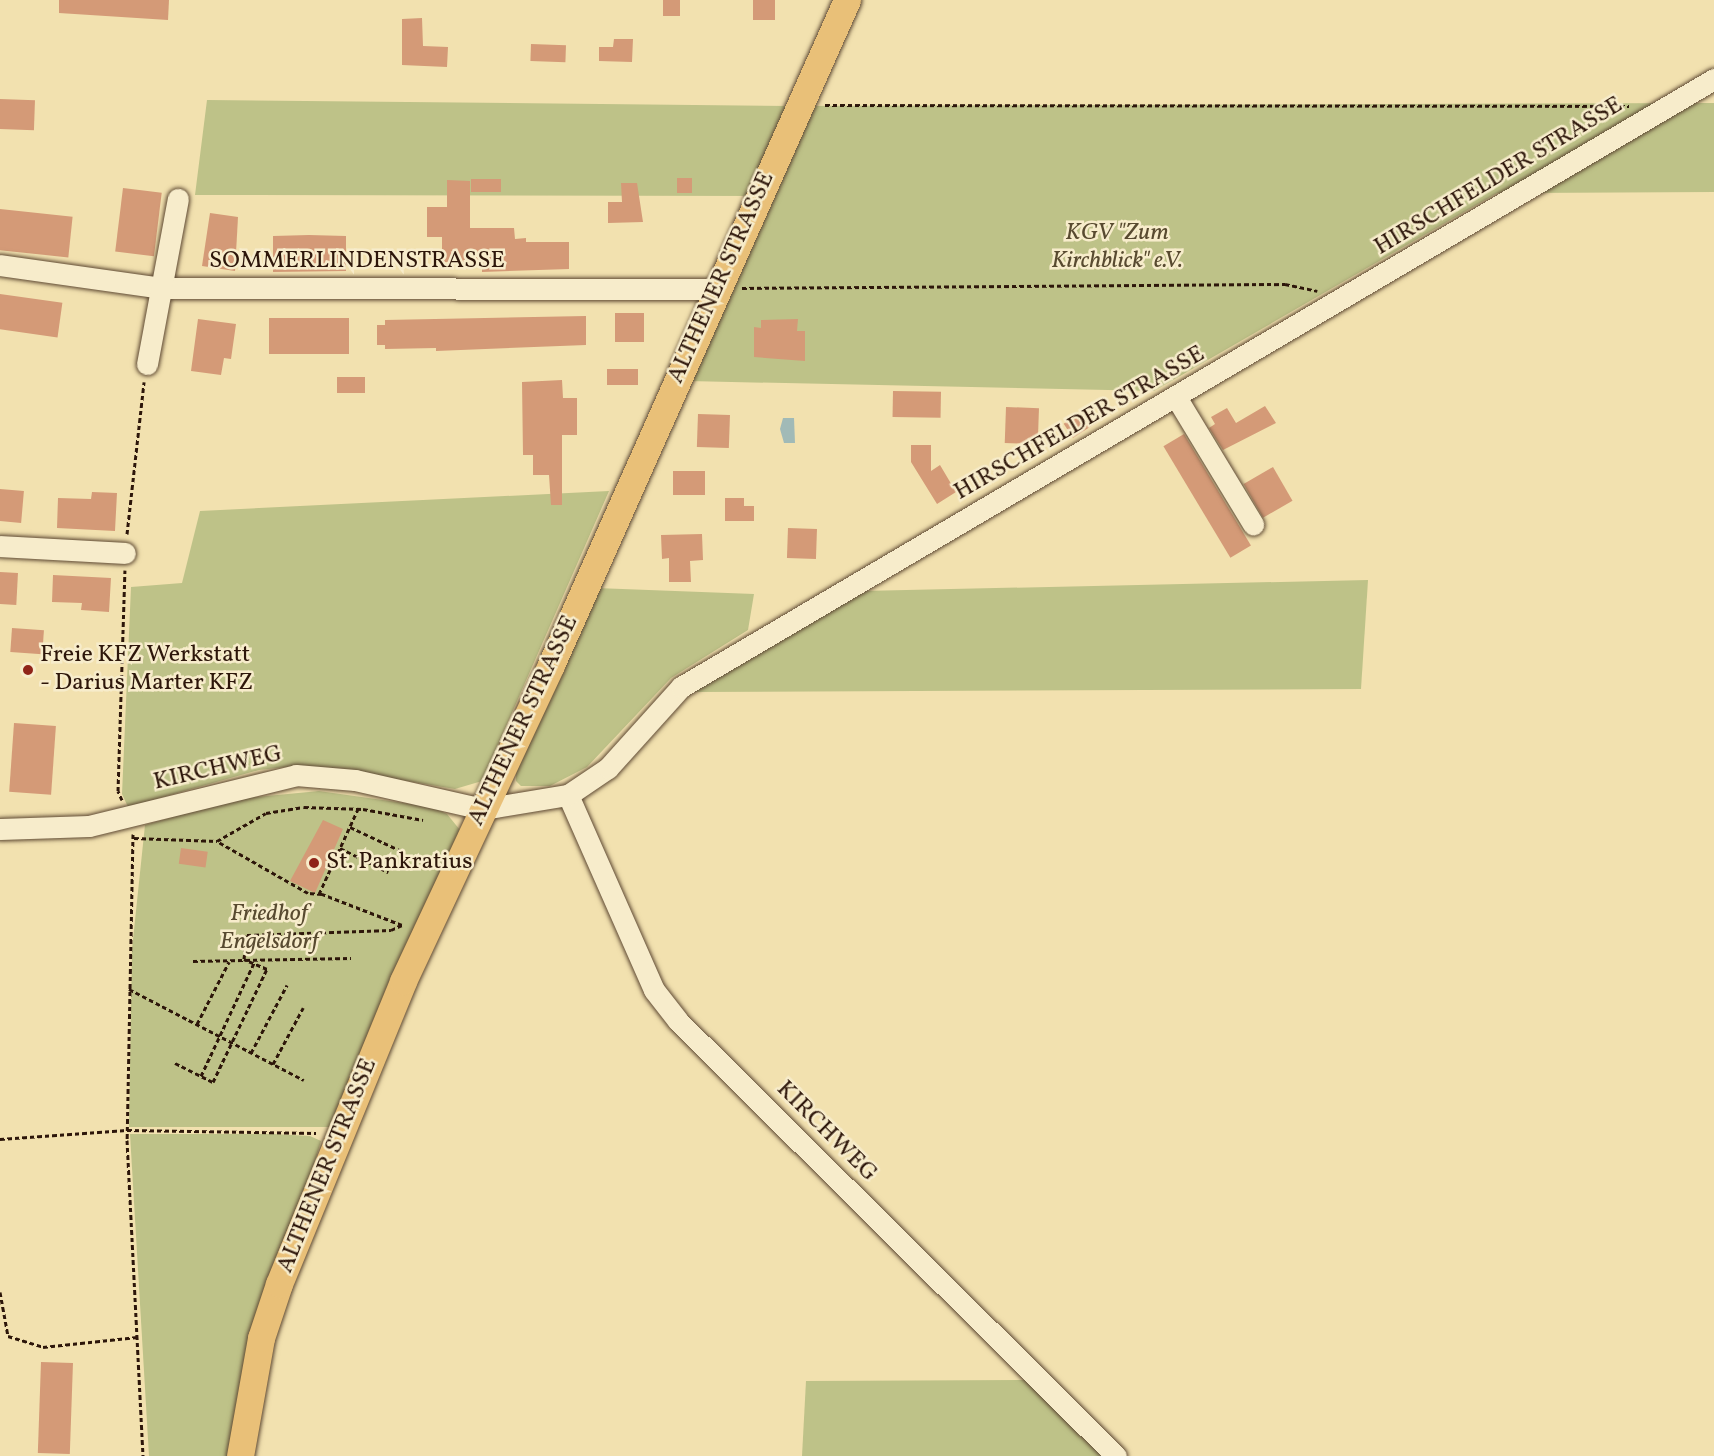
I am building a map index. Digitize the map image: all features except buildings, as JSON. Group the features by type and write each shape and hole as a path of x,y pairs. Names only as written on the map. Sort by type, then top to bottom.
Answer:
{"main road":[{"name":"ALTHENER STRASSE","path":"240,1456 261,1338 403,981 556,654 716,289 847,0"}],"street":[{"name":"HIRSCHFELDER STRASSE","path":"483,809 568,795 608,768 681,687 1334,305 1714,79"},
{"path":"147,364 178,199"},
{"name":"SOMMERLINDENSTRASSE","path":"0,266 161,288 716,289"},
{"path":"1176,397 1253,524"},
{"path":"0,546 125,553"},
{"name":"KIRCHWEG","path":"0,829 88,826 131,828 208,795 296,776 355,780 483,809"},
{"name":"KIRCHWEG","path":"568,795 654,990 678,1022 1116,1456"}],"path":[{"path":"799,105 1633,106"},
{"path":"716,289 1285,284 1316,291 1334,305"},
{"path":"143,1456 127,1130 131,828 118,791 125,553 133,453 147,364"},
{"path":"217,841 266,813 304,807 358,809 423,820"},
{"path":"319,894 358,809"},
{"path":"350,827 399,850"},
{"path":"131,828 217,841 308,893 319,894 402,925 391,930 247,935 244,959"},
{"path":"340,848 388,872"},
{"path":"193,961 351,958"},
{"path":"244,959 267,969"},
{"path":"175,1063 213,1082 267,969 269,960"},
{"path":"197,1024 229,962"},
{"path":"201,1076 254,963"},
{"path":"251,1053 288,985"},
{"path":"129,989 304,1080"},
{"path":"273,1064 303,1008"},
{"path":"0,1139 127,1130 302,1131 340,1136"},
{"path":"0,1292 8,1336 43,1347 137,1337"}],"green space":[{"name":"KGV \"Zum Kirchblick\" e.V.","path":"207,100 789,106 1714,103 1714,192 1497,193 1154,391 688,381 768,196 195,195"},
{"path":"609,491 482,781 455,789 323,767 295,766 259,770 128,807 122,794 131,587 182,583 200,511"},
{"path":"1368,580 1361,689 694,692 862,591"},
{"path":"596,588 754,594 748,630 671,678 587,767 550,786 521,786 516,781 516,771"},
{"name":"Friedhof Engelsdorf","path":"319,791 432,807 447,814 460,830 329,1127 129,1127 132,949 145,825 236,799"},
{"path":"130,1134 274,1134 310,1136 321,1141 228,1456 149,1456"},
{"path":"1030,1380 1106,1456 802,1456 806,1381"}],"water":[{"path":"783,418 794,418 795,443 784,443 780,429"}],"place":[{"name":"Freie KFZ Werkstatt - Darius Marter KFZ","path":"28,670"},
{"name":"St. Pankratius","path":"314,863"}]}
